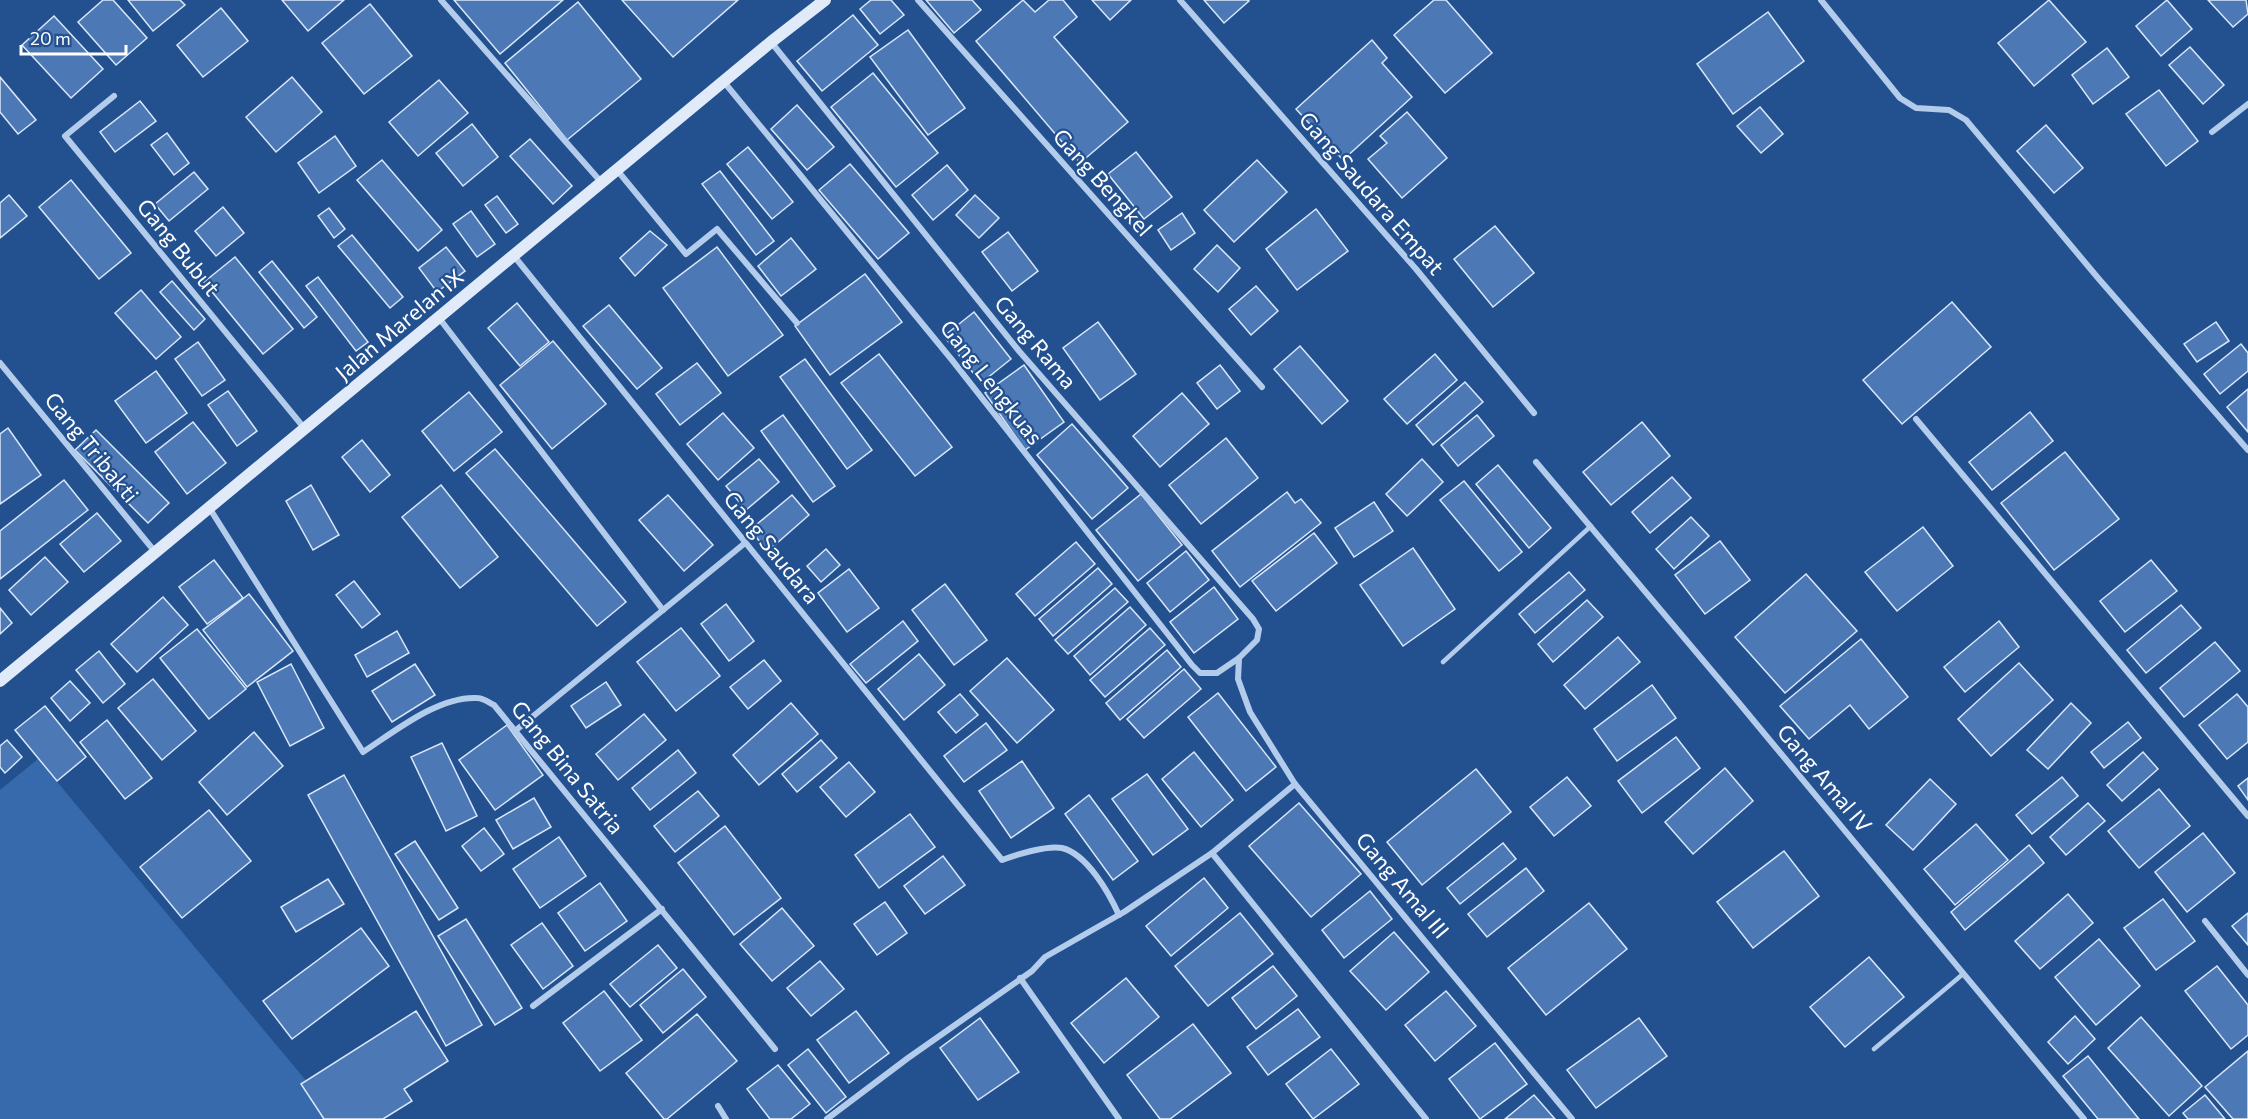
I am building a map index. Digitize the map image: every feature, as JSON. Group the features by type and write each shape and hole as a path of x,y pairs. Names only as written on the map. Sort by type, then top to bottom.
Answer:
{"main road":[{"name":"Jalan Marelan IX","path":"0,681 771,42 825,0"}],"street":[{"path":"441,0 602,183"},
{"name":"Gang Bengkel","path":"918,0 1262,387"},
{"name":"Gang Saudara Empat","path":"1180,0 1416,270 1534,413"},
{"path":"1821,0 1900,98 1916,108 1949,110 1966,120 2098,278 2248,450"},
{"name":"Gang Rama","path":"771,42 1019,351 1253,619 1259,629 1257,640 1239,658"},
{"name":"Gang Lengkuas","path":"724,82 952,360 1192,665 1200,673 1217,673 1239,658"},
{"name":"Gang Bubut","path":"114,96 65,136 306,429"},
{"path":"2212,132 2248,104"},
{"path":"618,170 686,254 717,229 797,323"},
{"name":"Gang Saudara","path":"514,256 1002,860 1022,852 1062,848 1085,861 1108,892 1119,915"},
{"path":"439,318 663,610"},
{"name":"Gang Tribakti","path":"0,363 157,553"},
{"path":"1916,419 2248,816"},
{"name":"Gang Amal IV","path":"1536,462 2084,1119"},
{"name":"Gang Bina Satria","path":"210,509 363,752 426,712 447,702 480,698 494,705 776,1049"},
{"path":"515,730 745,543"},
{"name":"Gang Amal III","path":"1239,658 1238,679 1246,702 1295,784 1572,1119"},
{"path":"826,1119 1032,971 1046,957 1119,915 1212,853 1295,784"},
{"path":"1212,853 1426,1119"},
{"path":"533,1006 662,909"},
{"path":"2205,921 2248,975"},
{"path":"1020,978 1119,1119"},
{"path":"718,1106 726,1119"}],"lane":[{"path":"1443,662 1591,526"},
{"path":"1874,1049 1963,974"}],"shaded area":[{"path":"38,759 338,1119 0,1119 0,790"}],"building":[{"path":"103,0 113,0 147,38 116,65 78,22"},
{"path":"128,0 180,0 185,5 153,31"},
{"path":"282,0 344,0 308,31"},
{"path":"454,0 563,0 500,54"},
{"path":"622,0 738,0 673,57"},
{"path":"871,0 891,0 904,15 880,34 860,9"},
{"path":"926,0 972,0 981,10 954,33"},
{"path":"1023,0 1035,12 1049,0 1063,0 1077,17 1054,37 1128,122 1080,163 976,41"},
{"path":"1092,0 1131,0 1110,20"},
{"path":"1204,0 1247,0 1249,1 1224,23"},
{"path":"1434,0 1446,0 1492,53 1445,93 1394,35"},
{"path":"2049,0 2086,42 2034,86 1998,43"},
{"path":"2167,0 2192,29 2161,56 2136,26"},
{"path":"2208,0 2246,0 2248,14 2233,27"},
{"path":"578,2 641,79 567,140 505,63"},
{"path":"370,4 412,56 364,94 322,43"},
{"path":"221,8 248,41 203,77 177,45"},
{"path":"1768,12 1804,61 1733,114 1697,64"},
{"path":"853,15 878,45 822,91 797,61"},
{"path":"54,16 103,69 71,98 22,45"},
{"path":"908,30 965,108 928,135 870,57"},
{"path":"1372,40 1387,58 1382,63 1412,97 1343,160 1296,109"},
{"path":"2190,47 2224,85 2203,104 2169,65"},
{"path":"2107,48 2129,77 2093,104 2072,75"},
{"path":"873,73 938,153 896,187 831,107"},
{"path":"0,77 36,120 18,134 0,112"},
{"path":"292,77 322,112 276,152 246,117"},
{"path":"439,80 468,113 418,156 389,122"},
{"path":"2159,90 2198,141 2166,166 2126,114"},
{"path":"140,101 156,121 115,152 100,132"},
{"path":"797,105 834,147 807,170 771,129"},
{"path":"1760,107 1783,134 1761,153 1737,126"},
{"path":"1407,112 1447,158 1402,198 1368,159 1387,143 1380,136"},
{"path":"472,124 498,157 463,186 436,153"},
{"path":"2046,125 2083,168 2054,193 2017,151"},
{"path":"167,133 189,163 174,175 151,145"},
{"path":"335,136 356,166 319,193 298,163"},
{"path":"530,139 572,186 553,204 510,156"},
{"path":"748,147 793,202 772,219 727,164"},
{"path":"1136,152 1172,197 1144,219 1108,174"},
{"path":"382,160 442,230 418,251 357,180"},
{"path":"1257,160 1287,192 1234,242 1204,210"},
{"path":"850,164 909,233 878,259 819,190"},
{"path":"947,165 968,190 933,220 912,195"},
{"path":"720,171 774,241 756,255 702,184"},
{"path":"194,172 208,189 169,221 155,204"},
{"path":"71,180 131,253 99,279 39,207"},
{"path":"9,195 27,216 0,238 0,203"},
{"path":"975,195 999,218 979,238 956,215"},
{"path":"497,196 518,224 506,233 485,205"},
{"path":"223,207 244,233 216,256 195,231"},
{"path":"329,208 345,229 334,238 318,216"},
{"path":"1316,209 1348,251 1297,290 1266,249"},
{"path":"471,211 495,244 477,257 453,224"},
{"path":"1182,213 1195,233 1171,250 1158,230"},
{"path":"1495,226 1534,273 1493,307 1454,259"},
{"path":"650,231 667,245 635,276 620,258"},
{"path":"1008,232 1038,271 1012,291 982,252"},
{"path":"352,235 403,297 390,308 338,246"},
{"path":"791,238 816,269 781,296 758,266"},
{"path":"1217,245 1240,268 1218,292 1194,269"},
{"path":"446,247 465,271 437,292 419,268"},
{"path":"717,247 783,335 728,376 663,288"},
{"path":"235,257 293,329 263,354 204,282"},
{"path":"272,261 317,317 304,328 259,272"},
{"path":"865,274 902,322 830,375 795,326"},
{"path":"318,277 368,342 356,351 306,286"},
{"path":"172,281 205,319 194,330 160,292"},
{"path":"1256,286 1278,311 1251,335 1229,309"},
{"path":"141,290 181,337 156,359 115,313"},
{"path":"1952,302 1991,347 1902,424 1863,380"},
{"path":"517,303 549,342 520,366 488,328"},
{"path":"609,305 662,368 637,389 583,326"},
{"path":"974,312 1011,359 981,383 944,336"},
{"path":"1098,322 1136,374 1100,400 1063,348"},
{"path":"2216,322 2229,341 2197,362 2184,344"},
{"path":"553,341 606,404 552,449 500,385"},
{"path":"198,342 225,380 202,396 175,359"},
{"path":"2241,344 2248,353 2248,371 2220,394 2204,374"},
{"path":"1300,346 1348,401 1322,424 1274,369"},
{"path":"879,354 952,447 915,476 841,383"},
{"path":"1435,354 1457,380 1407,424 1384,399"},
{"path":"805,359 872,450 847,469 780,377"},
{"path":"697,363 721,393 680,425 656,394"},
{"path":"1024,365 1064,422 1025,450 985,393"},
{"path":"1220,365 1240,391 1217,409 1197,383"},
{"path":"156,371 187,413 146,443 115,401"},
{"path":"1465,382 1483,402 1433,445 1416,425"},
{"path":"2248,389 2248,432 2227,407"},
{"path":"228,391 257,431 237,446 208,405"},
{"path":"469,392 502,432 454,471 422,431"},
{"path":"1182,393 1209,424 1160,467 1133,436"},
{"path":"2030,412 2053,441 1992,490 1969,462"},
{"path":"723,413 754,448 718,480 687,444"},
{"path":"783,415 835,486 813,502 761,431"},
{"path":"1477,415 1494,436 1458,466 1441,445"},
{"path":"193,422 226,463 187,494 155,452"},
{"path":"1642,422 1670,456 1611,505 1583,472"},
{"path":"1072,424 1128,488 1092,519 1037,455"},
{"path":"8,428 41,475 0,504 0,434"},
{"path":"96,430 169,503 148,523 75,450"},
{"path":"1226,438 1258,478 1201,524 1169,485"},
{"path":"362,440 390,475 370,492 342,457"},
{"path":"495,449 626,602 597,626 466,473"},
{"path":"2065,452 2119,519 2054,570 2001,503"},
{"path":"759,459 779,482 746,510 726,486"},
{"path":"1422,459 1443,482 1407,516 1386,494"},
{"path":"1498,465 1551,528 1529,548 1476,484"},
{"path":"1672,477 1691,498 1650,533 1632,512"},
{"path":"64,480 88,510 0,579 0,531"},
{"path":"1464,481 1522,552 1499,571 1440,500"},
{"path":"311,485 339,535 313,550 286,501"},
{"path":"441,485 498,557 460,588 402,517"},
{"path":"1287,492 1295,503 1301,499 1321,523 1240,587 1212,551"},
{"path":"1141,494 1182,545 1138,581 1096,530"},
{"path":"668,495 713,545 684,571 639,520"},
{"path":"792,495 809,515 768,551 750,530"},
{"path":"1374,502 1393,531 1354,557 1335,528"},
{"path":"97,513 121,541 84,572 60,544"},
{"path":"1691,517 1709,536 1674,569 1656,549"},
{"path":"1923,527 1953,566 1897,611 1865,572"},
{"path":"1314,533 1337,563 1276,611 1252,581"},
{"path":"1720,541 1750,580 1705,614 1675,575"},
{"path":"1076,542 1095,564 1035,616 1016,594"},
{"path":"1413,548 1455,609 1403,646 1360,585"},
{"path":"826,549 840,565 821,582 807,566"},
{"path":"1186,551 1209,580 1170,612 1147,583"},
{"path":"45,557 68,582 31,615 9,590"},
{"path":"214,560 243,598 207,624 179,587"},
{"path":"2151,560 2177,591 2125,632 2100,601"},
{"path":"1098,568 1112,584 1053,636 1039,619"},
{"path":"849,569 879,608 847,632 818,593"},
{"path":"1569,572 1585,590 1535,633 1519,614"},
{"path":"1806,574 1857,631 1785,693 1735,637"},
{"path":"354,581 380,614 362,628 336,595"},
{"path":"945,584 987,640 954,665 912,610"},
{"path":"1214,587 1238,619 1194,653 1170,622"},
{"path":"1115,588 1128,602 1068,654 1055,640"},
{"path":"249,594 293,651 247,687 203,630"},
{"path":"163,597 188,625 137,672 111,644"},
{"path":"1587,600 1603,617 1553,662 1538,644"},
{"path":"726,604 754,641 729,661 701,624"},
{"path":"2181,605 2201,628 2146,673 2127,650"},
{"path":"1130,607 1146,625 1090,675 1074,656"},
{"path":"0,608 12,623 0,634"},
{"path":"903,621 918,641 866,683 850,664"},
{"path":"1999,621 2019,647 1965,692 1944,667"},
{"path":"681,628 720,676 676,711 637,662"},
{"path":"1150,628 1165,645 1105,697 1090,680"},
{"path":"197,629 246,689 209,719 160,658"},
{"path":"397,631 409,653 367,677 355,655"},
{"path":"1618,637 1640,662 1585,709 1564,685"},
{"path":"1861,639 1908,697 1869,729 1850,705 1809,739 1780,706"},
{"path":"2215,642 2240,671 2184,717 2160,688"},
{"path":"1167,650 1181,667 1120,720 1106,703"},
{"path":"99,651 125,684 103,703 76,670"},
{"path":"919,654 945,685 904,720 878,689"},
{"path":"1007,658 1054,710 1017,743 970,691"},
{"path":"764,660 781,681 748,709 730,687"},
{"path":"2019,663 2053,700 1991,756 1958,719"},
{"path":"291,664 324,728 290,746 257,682"},
{"path":"415,664 435,695 392,722 372,691"},
{"path":"1184,669 1201,689 1144,738 1127,719"},
{"path":"153,679 196,731 162,760 118,708"},
{"path":"70,681 90,703 70,721 51,698"},
{"path":"606,682 621,705 586,728 571,706"},
{"path":"1652,685 1676,718 1617,761 1594,729"},
{"path":"1218,693 1276,767 1246,791 1188,717"},
{"path":"960,694 978,715 956,733 938,712"},
{"path":"2237,694 2248,707 2248,742 2227,759 2199,725"},
{"path":"791,703 818,734 759,785 733,755"},
{"path":"2071,703 2091,723 2048,769 2027,750"},
{"path":"45,706 86,757 57,781 15,730"},
{"path":"644,714 666,740 618,780 596,754"},
{"path":"107,720 152,778 125,799 80,742"},
{"path":"2128,722 2141,738 2104,768 2091,752"},
{"path":"986,723 1007,750 964,782 944,756"},
{"path":"507,725 543,775 495,810 459,760"},
{"path":"254,732 283,766 227,815 199,782"},
{"path":"1676,737 1700,768 1642,813 1618,781"},
{"path":"7,740 22,757 5,773 0,767 0,746"},
{"path":"821,740 837,758 797,792 782,774"},
{"path":"442,743 477,816 446,831 411,757"},
{"path":"678,750 696,773 650,810 632,788"},
{"path":"1194,752 1233,800 1201,827 1162,779"},
{"path":"2143,752 2158,769 2122,801 2107,785"},
{"path":"1022,761 1054,808 1011,838 979,791"},
{"path":"849,762 875,792 846,817 820,787"},
{"path":"1725,768 1753,801 1693,854 1665,822"},
{"path":"1476,769 1511,812 1422,885 1387,842"},
{"path":"1147,774 1188,829 1153,855 1112,799"},
{"path":"344,775 482,1025 446,1046 308,795"},
{"path":"1567,777 1591,806 1554,836 1530,807"},
{"path":"2062,777 2078,796 2032,834 2016,815"},
{"path":"2248,778 2248,800 2238,786"},
{"path":"1930,779 1956,804 1913,850 1886,825"},
{"path":"2159,789 2190,826 2139,868 2108,831"},
{"path":"698,791 719,816 675,852 654,826"},
{"path":"1089,795 1138,861 1113,880 1065,814"},
{"path":"534,798 551,827 513,849 496,820"},
{"path":"1299,803 1361,874 1311,917 1249,846"},
{"path":"2088,803 2105,821 2066,855 2050,837"},
{"path":"209,810 251,861 182,918 140,867"},
{"path":"910,814 935,847 879,888 855,855"},
{"path":"1976,824 2008,860 1955,905 1924,869"},
{"path":"725,826 781,898 734,935 678,863"},
{"path":"484,828 504,854 481,871 462,846"},
{"path":"2203,833 2235,873 2187,912 2155,872"},
{"path":"559,837 586,876 540,908 513,869"},
{"path":"415,841 458,908 439,920 395,854"},
{"path":"1503,843 1516,859 1460,904 1447,888"},
{"path":"2029,845 2044,863 1965,930 1951,912"},
{"path":"1784,851 1819,896 1753,948 1717,902"},
{"path":"943,856 965,885 925,914 904,886"},
{"path":"1526,868 1544,891 1487,937 1468,914"},
{"path":"1204,878 1228,908 1171,956 1146,926"},
{"path":"328,879 344,904 296,932 281,907"},
{"path":"600,883 627,921 585,951 558,913"},
{"path":"1370,891 1392,919 1344,958 1322,930"},
{"path":"2068,894 2093,923 2040,969 2015,941"},
{"path":"2163,899 2195,941 2156,970 2124,928"},
{"path":"885,902 907,933 877,955 854,924"},
{"path":"1589,903 1627,949 1546,1015 1508,968"},
{"path":"782,908 814,946 772,981 740,944"},
{"path":"1240,913 1273,954 1208,1006 1175,966"},
{"path":"2248,913 2248,945 2232,926"},
{"path":"466,919 522,1008 495,1025 438,936"},
{"path":"542,923 573,966 543,989 511,945"},
{"path":"361,928 389,966 292,1039 263,1001"},
{"path":"1394,932 1429,972 1386,1010 1350,971"},
{"path":"2099,939 2140,986 2096,1025 2055,977"},
{"path":"658,945 677,968 630,1007 610,984"},
{"path":"1869,957 1904,997 1845,1047 1810,1007"},
{"path":"820,961 844,989 811,1016 787,988"},
{"path":"1273,966 1297,996 1256,1029 1232,998"},
{"path":"2217,966 2248,1005 2248,1035 2231,1049 2185,991"},
{"path":"683,969 706,997 663,1033 640,1005"},
{"path":"1126,978 1159,1017 1104,1063 1071,1023"},
{"path":"604,991 642,1040 600,1071 563,1023"},
{"path":"1446,991 1476,1026 1435,1061 1405,1025"},
{"path":"1298,1009 1320,1037 1268,1075 1247,1047"},
{"path":"416,1011 448,1061 404,1089 412,1101 383,1119 324,1119 301,1084"},
{"path":"856,1011 889,1053 849,1083 817,1040"},
{"path":"697,1014 737,1061 667,1119 664,1119 626,1073"},
{"path":"2075,1016 2095,1039 2068,1064 2048,1042"},
{"path":"2141,1017 2202,1086 2169,1116 2108,1048"},
{"path":"980,1018 1019,1072 978,1100 940,1048"},
{"path":"1639,1018 1667,1056 1596,1108 1567,1070"},
{"path":"1193,1024 1231,1073 1170,1119 1160,1119 1127,1075"},
{"path":"1495,1043 1527,1084 1480,1119 1449,1079"},
{"path":"808,1049 846,1097 826,1113 788,1065"},
{"path":"1331,1049 1359,1084 1313,1119 1286,1084"},
{"path":"2248,1051 2248,1119 2233,1119 2205,1087"},
{"path":"2088,1056 2139,1119 2098,1119 2063,1076"},
{"path":"778,1065 810,1104 791,1119 770,1119 747,1089"},
{"path":"1534,1095 1555,1119 1505,1119"},
{"path":"2205,1095 2225,1119 2188,1119 2183,1113"}]}
